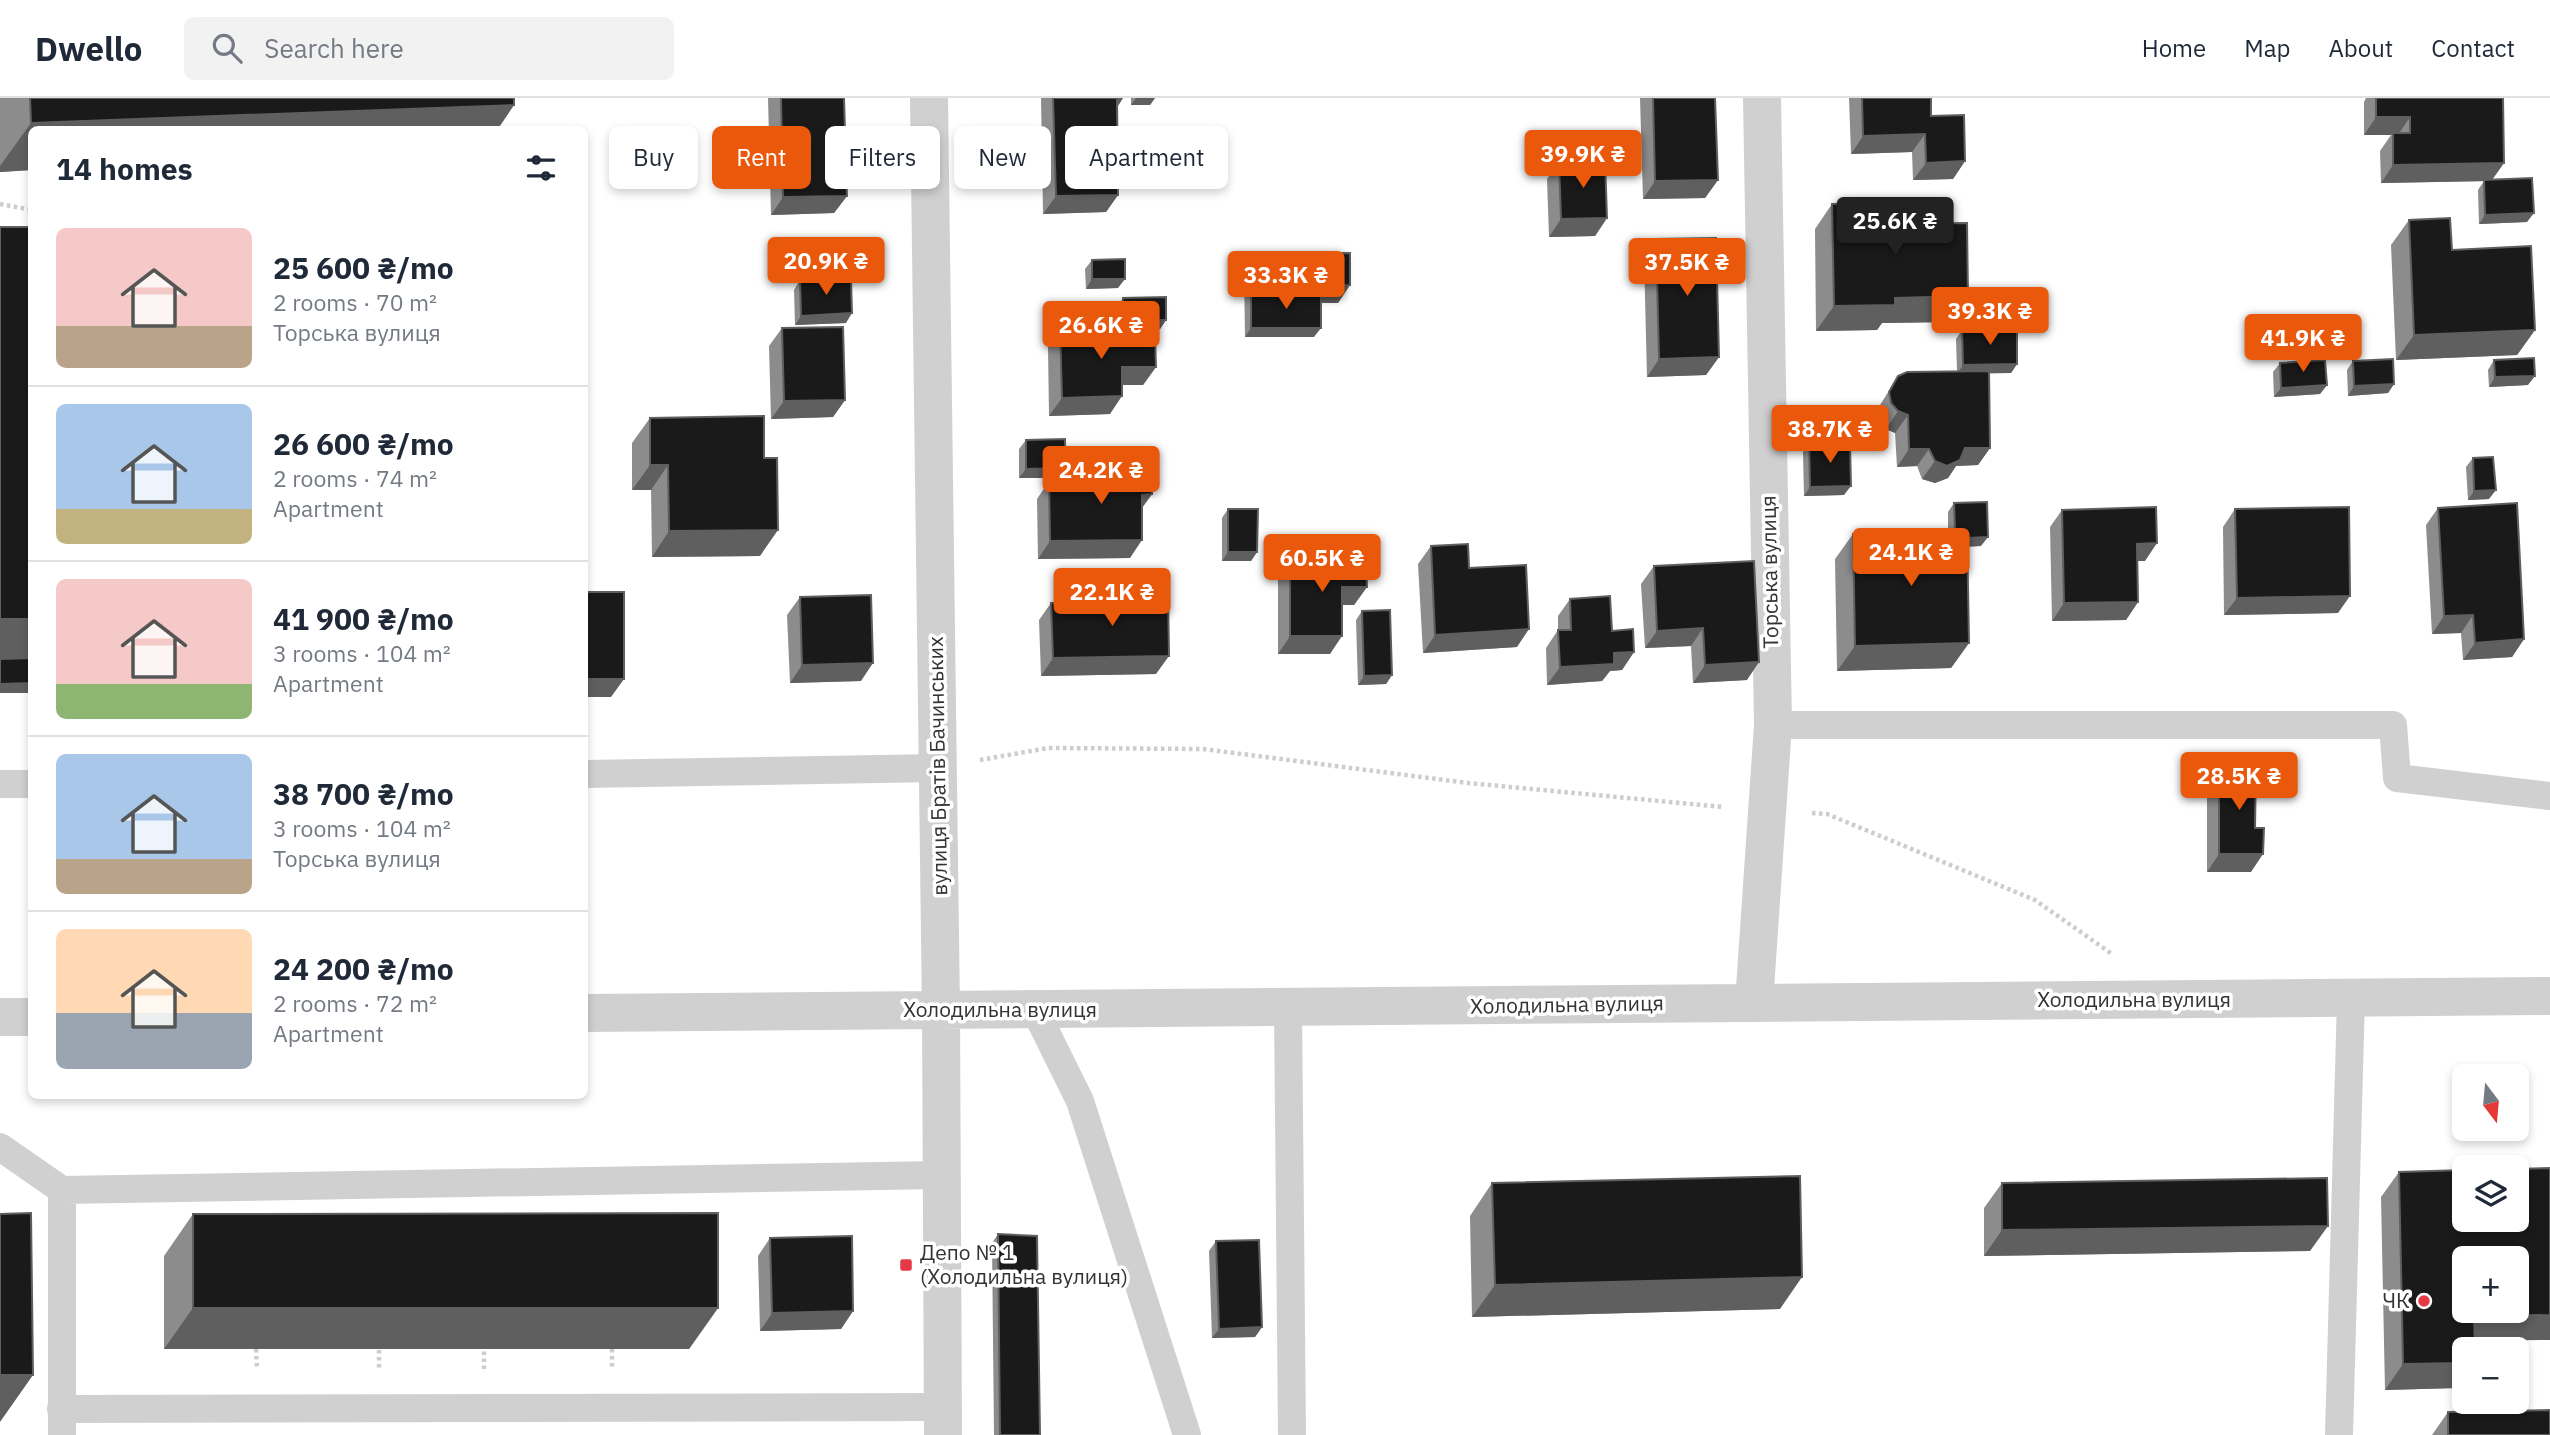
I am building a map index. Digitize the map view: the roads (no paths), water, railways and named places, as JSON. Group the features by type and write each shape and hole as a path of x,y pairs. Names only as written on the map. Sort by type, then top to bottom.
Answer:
{"street":[{"name":"вулиця Братів Бачинських","path":"929,98 941,1011 943,1421"},
{"name":"Торська вулиця","path":"1754,1003 1773,725 1762,98"},
{"name":"Холодильна вулиця","path":"588,1013 2550,996"},
{"path":"0,1017 28,1017"}],"lane":[{"path":"1773,725 2392,725 2397,778 2550,796"},
{"path":"588,774 938,768"},
{"path":"0,785 28,784"},
{"path":"2339,1435 2351,999"},
{"path":"1288,1008 1292,1435"},
{"path":"1035,1010 1080,1101 1187,1435"},
{"path":"0,1147 62,1190 941,1175"},
{"path":"62,1190 62,1422 943,1421"}],"place":[{"name":"Депо № 1 (Холодильна вулиця)","path":"906,1265"},
{"name":"ЧК","path":"2424,1301"}]}
